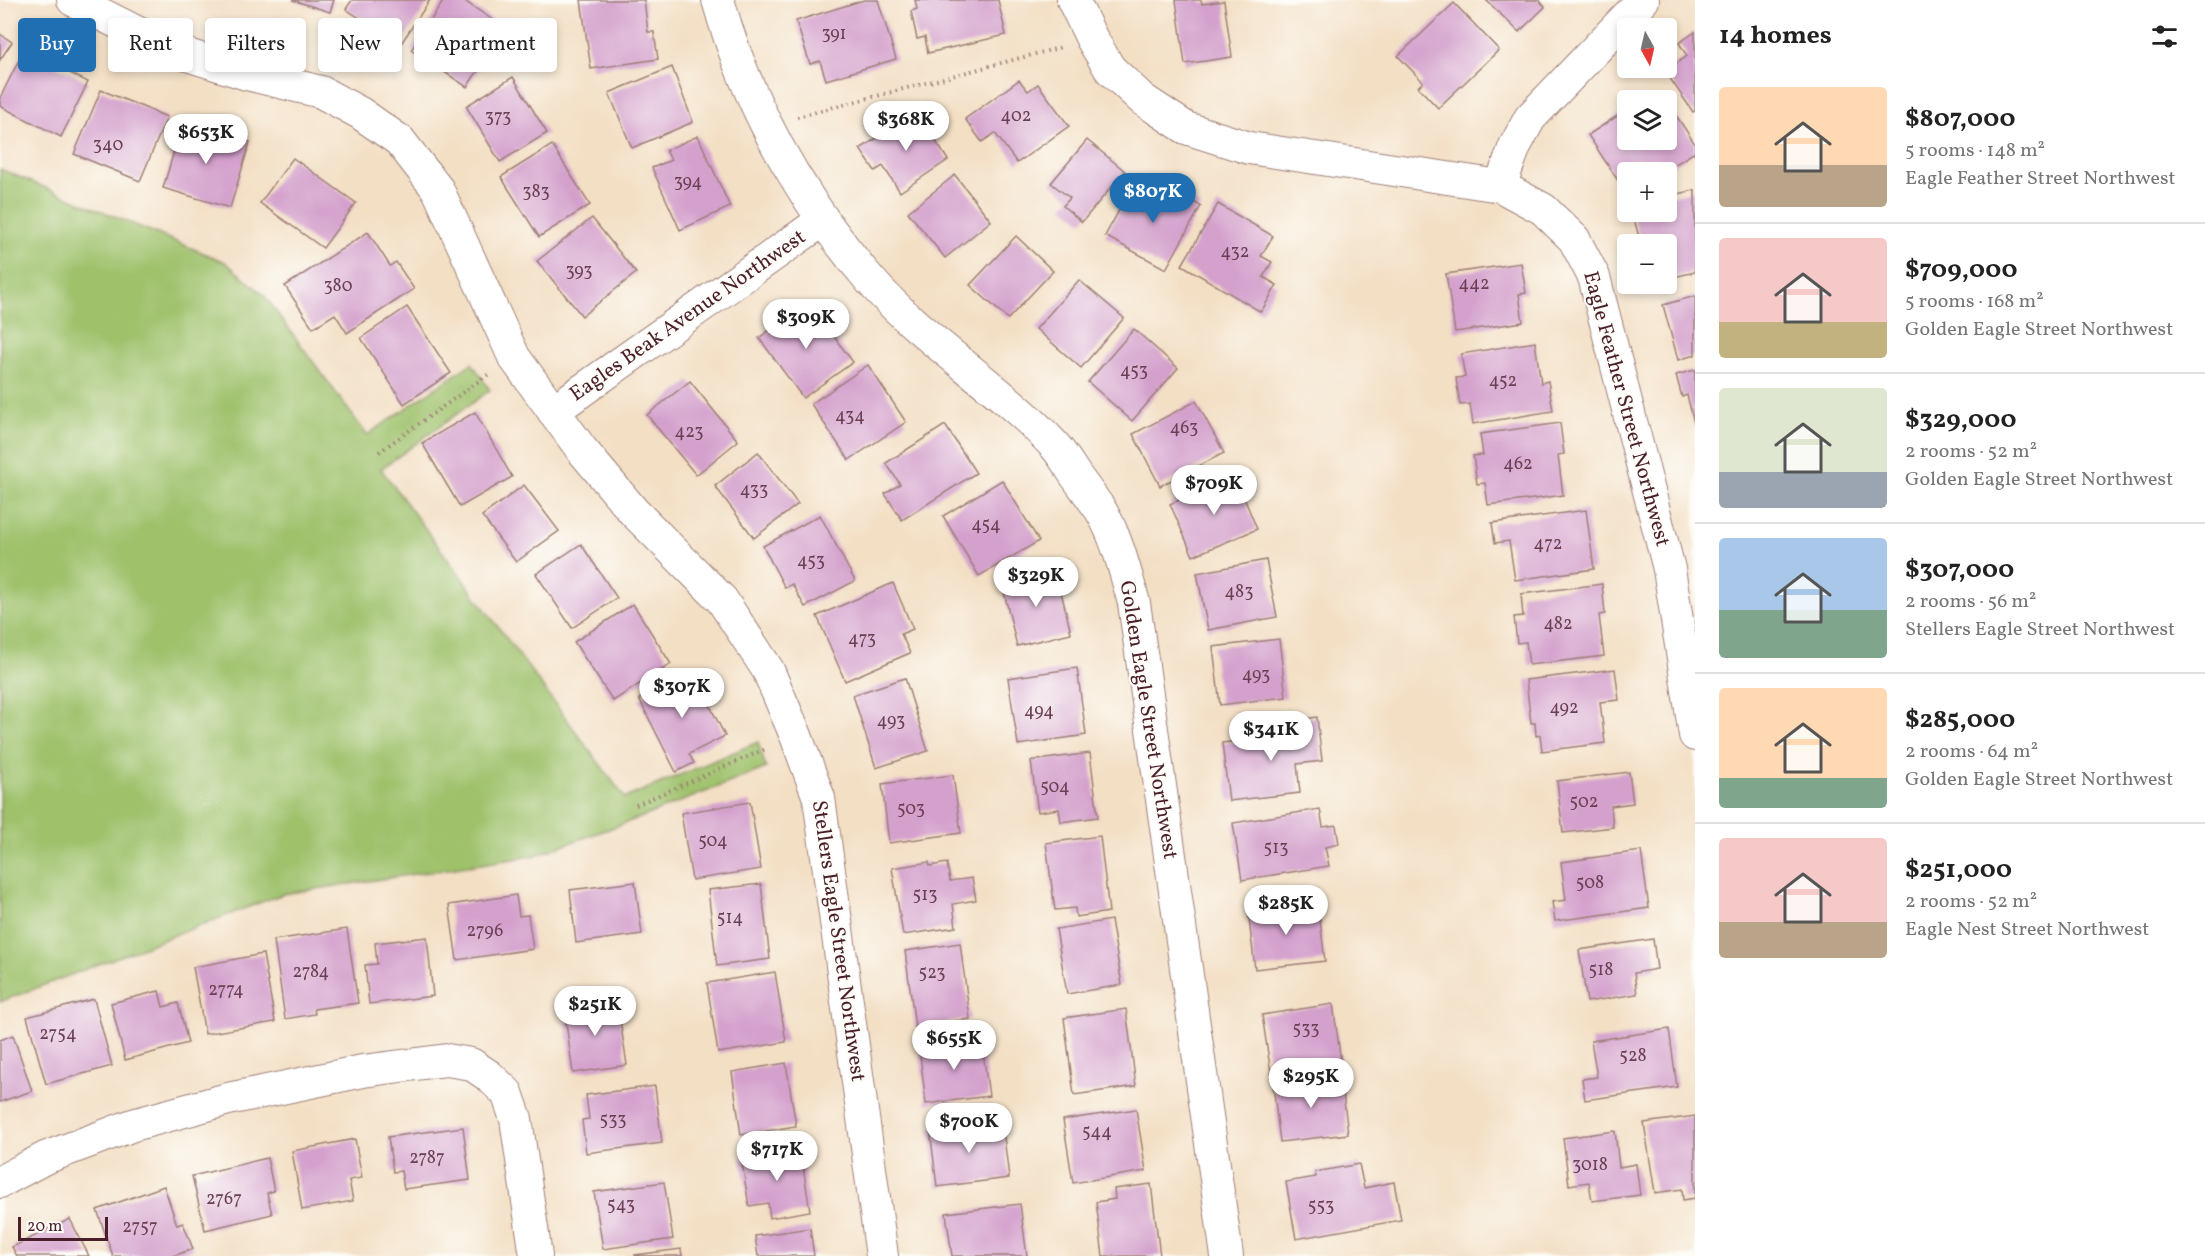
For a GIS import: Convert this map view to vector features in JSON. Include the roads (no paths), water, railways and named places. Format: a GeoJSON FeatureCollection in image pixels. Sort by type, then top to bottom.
{"type":"FeatureCollection","features":[{"type":"Feature","properties":{"kind":"street","name":"Stellers Eagle Street Northwest"},"geometry":{"type":"LineString","coordinates":[[73,0],[172,50],[247,74],[321,92],[360,113],[400,141],[438,190],[514,357],[582,450],[634,512],[722,600],[768,670],[819,798],[882,1256]]}},
{"type":"Feature","properties":{"kind":"street","name":"Golden Eagle Street Northwest"},"geometry":{"type":"LineString","coordinates":[[718,0],[729,41],[765,126],[823,220],[871,281],[928,336],[1006,400],[1056,447],[1101,511],[1122,561],[1134,603],[1227,1256]]}},
{"type":"Feature","properties":{"kind":"street","name":"Eagle Feather Street Northwest"},"geometry":{"type":"LineString","coordinates":[[1073,0],[1110,69],[1142,99],[1186,128],[1250,148],[1500,186],[1543,210],[1574,239],[1594,277],[1669,569],[1695,735]]}},
{"type":"Feature","properties":{"kind":"street"},"geometry":{"type":"LineString","coordinates":[[1500,186],[1515,146],[1530,118],[1643,0]]}},
{"type":"Feature","properties":{"kind":"street","name":"Eagles Beak Avenue Northwest"},"geometry":{"type":"LineString","coordinates":[[554,411],[823,220]]}},
{"type":"Feature","properties":{"kind":"street"},"geometry":{"type":"LineString","coordinates":[[0,1182],[45,1158],[122,1129],[228,1099],[363,1071],[447,1060],[471,1064],[489,1076],[507,1093],[516,1119],[536,1256]]}}]}
